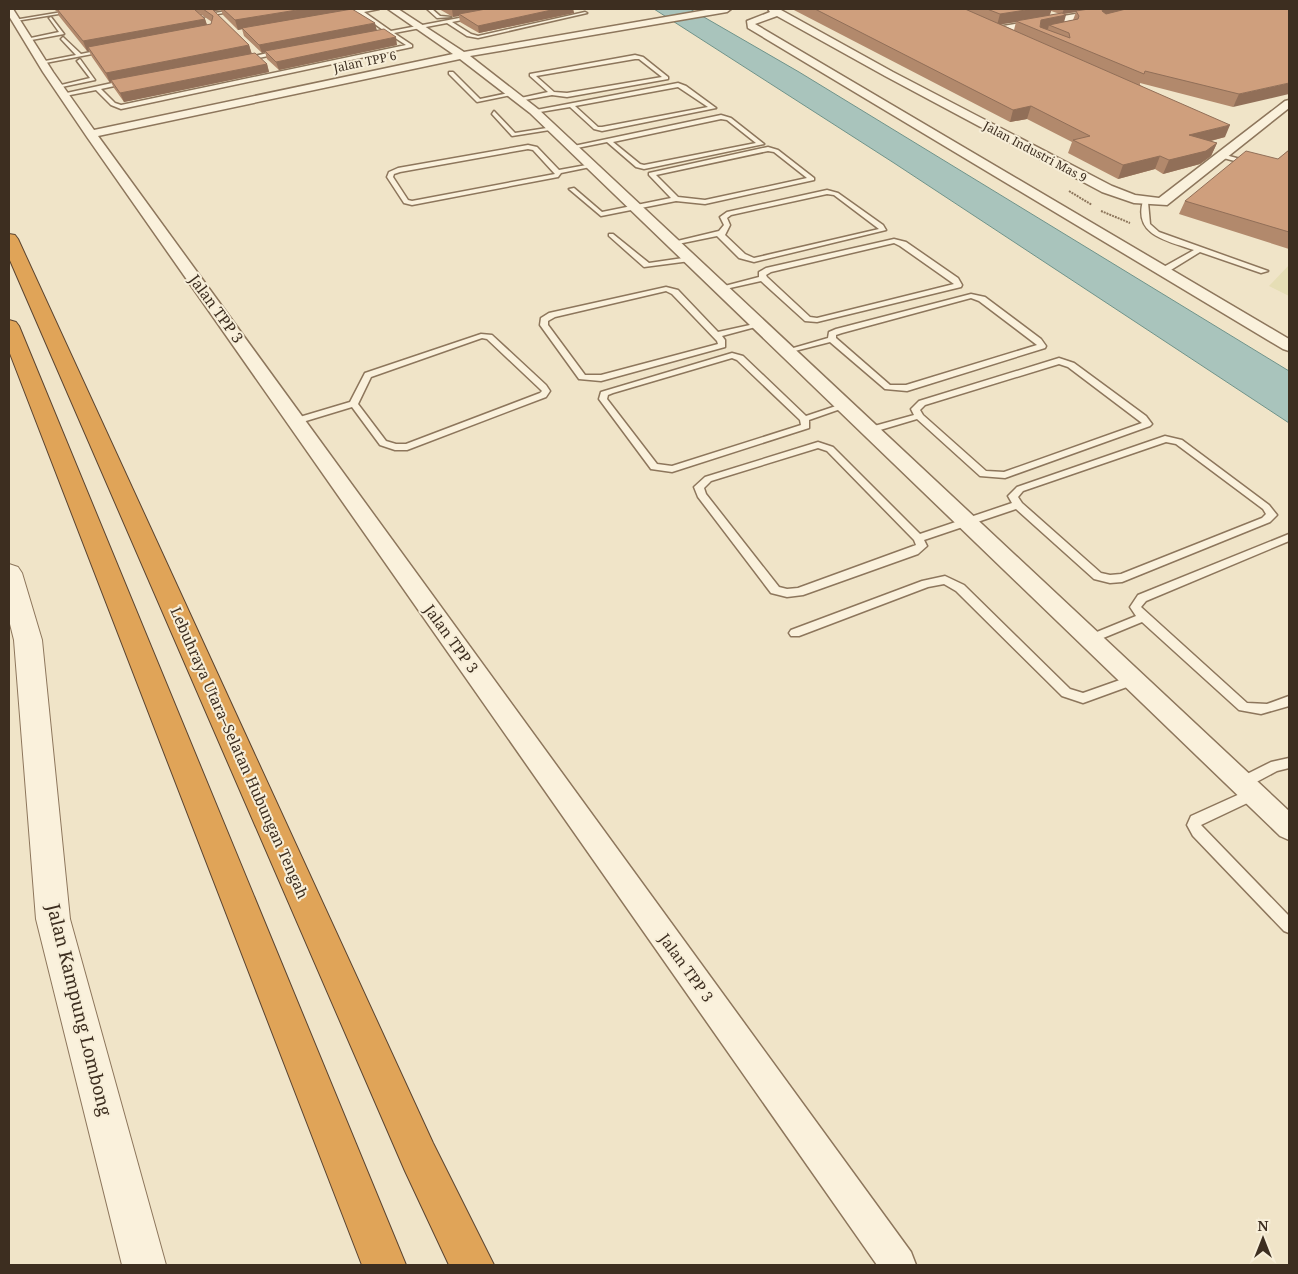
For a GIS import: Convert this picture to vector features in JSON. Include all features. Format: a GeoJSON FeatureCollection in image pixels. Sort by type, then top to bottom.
{"type":"FeatureCollection","features":[{"type":"Feature","properties":{"kind":"highway","name":"Lebuhraya Utara–Selatan Hubungan Tengah"},"geometry":{"type":"LineString","coordinates":[[9,239],[419,1157],[472,1265]]}},
{"type":"Feature","properties":{"kind":"highway"},"geometry":{"type":"LineString","coordinates":[[9,326],[384,1265]]}},
{"type":"Feature","properties":{"kind":"street","name":"Jalan TPP 3"},"geometry":{"type":"LineString","coordinates":[[9,9],[91,134],[898,1265]]}},
{"type":"Feature","properties":{"kind":"street"},"geometry":{"type":"LineString","coordinates":[[392,9],[462,55],[534,111],[1289,828]]}},
{"type":"Feature","properties":{"kind":"street","name":"Jalan TPP 6"},"geometry":{"type":"LineString","coordinates":[[91,134],[462,55],[646,21],[726,9]]}},
{"type":"Feature","properties":{"kind":"street"},"geometry":{"type":"LineString","coordinates":[[1014,38],[992,29],[1117,9]]}},
{"type":"Feature","properties":{"kind":"street"},"geometry":{"type":"LineString","coordinates":[[775,11],[750,23],[751,26],[1289,346]]}},
{"type":"Feature","properties":{"kind":"street","name":"Jalan Industri Mas 9"},"geometry":{"type":"LineString","coordinates":[[775,11],[889,74],[1127,199],[1162,202],[1222,156],[1240,136],[1289,103]]}},
{"type":"Feature","properties":{"kind":"street","name":"Jalan Kampung Lombong"},"geometry":{"type":"LineString","coordinates":[[9,573],[28,640],[53,919],[144,1265]]}},
{"type":"Feature","properties":{"kind":"lane"},"geometry":{"type":"LineString","coordinates":[[28,40],[62,33],[42,9]]}},
{"type":"Feature","properties":{"kind":"lane"},"geometry":{"type":"LineString","coordinates":[[16,20],[87,9]]}},
{"type":"Feature","properties":{"kind":"lane"},"geometry":{"type":"LineString","coordinates":[[206,22],[200,16],[245,9]]}},
{"type":"Feature","properties":{"kind":"lane"},"geometry":{"type":"LineString","coordinates":[[351,13],[359,10],[377,9]]}},
{"type":"Feature","properties":{"kind":"lane"},"geometry":{"type":"LineString","coordinates":[[371,35],[447,21],[483,12],[439,17],[429,9]]}},
{"type":"Feature","properties":{"kind":"lane"},"geometry":{"type":"LineString","coordinates":[[447,21],[469,35],[478,37],[580,16],[585,13],[576,9]]}},
{"type":"Feature","properties":{"kind":"lane"},"geometry":{"type":"LineString","coordinates":[[97,88],[112,104],[121,107],[410,46],[359,10]]}},
{"type":"Feature","properties":{"kind":"lane"},"geometry":{"type":"LineString","coordinates":[[216,14],[223,20]]}},
{"type":"Feature","properties":{"kind":"lane"},"geometry":{"type":"LineString","coordinates":[[62,90],[93,79],[80,58],[63,38]]}},
{"type":"Feature","properties":{"kind":"lane"},"geometry":{"type":"LineString","coordinates":[[42,62],[80,58],[108,50]]}},
{"type":"Feature","properties":{"kind":"lane"},"geometry":{"type":"LineString","coordinates":[[252,51],[264,62]]}},
{"type":"Feature","properties":{"kind":"lane"},"geometry":{"type":"LineString","coordinates":[[238,60],[285,51]]}},
{"type":"Feature","properties":{"kind":"lane"},"geometry":{"type":"LineString","coordinates":[[451,73],[479,101],[552,93],[566,95],[666,78],[641,58],[635,57],[532,75],[552,93]]}},
{"type":"Feature","properties":{"kind":"lane"},"geometry":{"type":"LineString","coordinates":[[270,68],[277,74]]}},
{"type":"Feature","properties":{"kind":"lane"},"geometry":{"type":"LineString","coordinates":[[62,90],[97,88],[134,80]]}},
{"type":"Feature","properties":{"kind":"lane"},"geometry":{"type":"LineString","coordinates":[[534,111],[678,85],[684,87],[713,108],[602,129],[594,126],[572,108],[571,105]]}},
{"type":"Feature","properties":{"kind":"lane"},"geometry":{"type":"LineString","coordinates":[[494,113],[514,135],[553,129]]}},
{"type":"Feature","properties":{"kind":"lane"},"geometry":{"type":"LineString","coordinates":[[572,147],[721,118],[729,119],[761,144],[644,167],[638,166],[610,143],[610,140]]}},
{"type":"Feature","properties":{"kind":"lane"},"geometry":{"type":"LineString","coordinates":[[558,172],[535,148],[528,146],[398,170],[391,174],[390,177],[406,202],[412,203],[552,177],[558,175],[558,172],[592,166]]}},
{"type":"Feature","properties":{"kind":"lane"},"geometry":{"type":"LineString","coordinates":[[572,189],[601,214],[676,199],[712,202],[812,179],[776,151],[768,149],[651,174],[676,199]]}},
{"type":"Feature","properties":{"kind":"lane"},"geometry":{"type":"LineString","coordinates":[[1222,156],[1254,164]]}},
{"type":"Feature","properties":{"kind":"lane"},"geometry":{"type":"LineString","coordinates":[[673,243],[720,233],[727,225],[723,217],[729,213],[828,192],[836,194],[883,230],[754,260],[742,256],[720,233]]}},
{"type":"Feature","properties":{"kind":"lane"},"geometry":{"type":"LineString","coordinates":[[1145,202],[1144,222],[1150,230],[1264,271]]}},
{"type":"Feature","properties":{"kind":"lane"},"geometry":{"type":"LineString","coordinates":[[611,235],[647,265],[690,259]]}},
{"type":"Feature","properties":{"kind":"lane"},"geometry":{"type":"LineString","coordinates":[[894,242],[903,244],[955,280],[958,285],[817,320],[808,319],[763,278],[762,274],[769,270],[894,242]]}},
{"type":"Feature","properties":{"kind":"lane"},"geometry":{"type":"LineString","coordinates":[[1163,271],[1200,249]]}},
{"type":"Feature","properties":{"kind":"lane"},"geometry":{"type":"LineString","coordinates":[[721,288],[763,278]]}},
{"type":"Feature","properties":{"kind":"lane"},"geometry":{"type":"LineString","coordinates":[[666,289],[675,292],[717,335],[722,345],[716,348],[601,378],[590,379],[582,377],[544,326],[544,320],[552,315],[666,289]]}},
{"type":"Feature","properties":{"kind":"lane"},"geometry":{"type":"LineString","coordinates":[[972,296],[982,299],[1042,346],[907,388],[897,389],[888,387],[832,339],[832,334],[839,331],[972,296]]}},
{"type":"Feature","properties":{"kind":"lane"},"geometry":{"type":"LineString","coordinates":[[717,335],[759,325]]}},
{"type":"Feature","properties":{"kind":"lane"},"geometry":{"type":"LineString","coordinates":[[296,421],[354,404],[368,375],[481,336],[489,337],[546,391],[543,395],[407,447],[395,447],[383,443],[354,404]]}},
{"type":"Feature","properties":{"kind":"lane"},"geometry":{"type":"LineString","coordinates":[[787,351],[832,339]]}},
{"type":"Feature","properties":{"kind":"lane"},"geometry":{"type":"LineString","coordinates":[[732,355],[740,358],[804,419],[806,426],[801,429],[664,469],[654,467],[602,399],[604,394],[610,391],[732,355]]}},
{"type":"Feature","properties":{"kind":"lane"},"geometry":{"type":"LineString","coordinates":[[1059,361],[1071,365],[1148,424],[1005,475],[994,476],[983,474],[919,416],[915,409],[922,403],[1059,361]]}},
{"type":"Feature","properties":{"kind":"lane"},"geometry":{"type":"LineString","coordinates":[[804,419],[845,406]]}},
{"type":"Feature","properties":{"kind":"lane"},"geometry":{"type":"LineString","coordinates":[[870,430],[919,416]]}},
{"type":"Feature","properties":{"kind":"lane"},"geometry":{"type":"LineString","coordinates":[[1166,438],[1179,442],[1266,507],[1272,515],[1122,578],[1110,579],[1098,576],[1018,505],[1013,496],[1020,489],[1166,438]]}},
{"type":"Feature","properties":{"kind":"lane"},"geometry":{"type":"LineString","coordinates":[[818,445],[830,448],[918,538],[922,546],[914,551],[799,592],[787,593],[775,590],[701,495],[699,486],[708,480],[818,445]]}},
{"type":"Feature","properties":{"kind":"lane"},"geometry":{"type":"LineString","coordinates":[[918,538],[1018,505]]}},
{"type":"Feature","properties":{"kind":"lane"},"geometry":{"type":"LineString","coordinates":[[1289,537],[1142,598],[1135,606],[1142,618],[1243,707],[1257,711],[1271,710],[1289,701]]}},
{"type":"Feature","properties":{"kind":"lane"},"geometry":{"type":"LineString","coordinates":[[795,633],[926,584],[945,580],[960,588],[1066,693],[1083,698],[1134,680]]}},
{"type":"Feature","properties":{"kind":"lane"},"geometry":{"type":"LineString","coordinates":[[1090,639],[1142,618]]}},
{"type":"Feature","properties":{"kind":"lane"},"geometry":{"type":"LineString","coordinates":[[1289,763],[1275,766],[1248,788],[1196,820],[1194,825],[1198,832],[1289,926]]}},
{"type":"Feature","properties":{"kind":"shaded area"},"geometry":{"type":"Polygon","coordinates":[[[1289,265],[1289,296],[1269,286],[1289,265]]]}},
{"type":"Feature","properties":{"kind":"water"},"geometry":{"type":"Polygon","coordinates":[[[654,9],[690,9],[799,72],[1289,371],[1289,423],[894,163],[654,9]]]}},
{"type":"Feature","properties":{"kind":"building"},"geometry":{"type":"Polygon","coordinates":[[[57,9],[194,9],[205,19],[83,41],[57,9]]]}},
{"type":"Feature","properties":{"kind":"building"},"geometry":{"type":"Polygon","coordinates":[[[203,9],[212,9],[249,45],[106,73],[88,47],[211,24],[213,16],[203,9]]]}},
{"type":"Feature","properties":{"kind":"building"},"geometry":{"type":"Polygon","coordinates":[[[223,9],[303,9],[235,20],[223,9]]]}},
{"type":"Feature","properties":{"kind":"building"},"geometry":{"type":"Polygon","coordinates":[[[352,9],[375,23],[259,45],[242,28],[352,9]]]}},
{"type":"Feature","properties":{"kind":"building"},"geometry":{"type":"Polygon","coordinates":[[[486,9],[556,9],[478,26],[459,14],[486,9]]]}},
{"type":"Feature","properties":{"kind":"building"},"geometry":{"type":"Polygon","coordinates":[[[815,9],[965,9],[1230,125],[1189,135],[1217,143],[1206,151],[1169,160],[1160,156],[1123,165],[1073,140],[1090,136],[1031,106],[1013,110],[815,9]]]}},
{"type":"Feature","properties":{"kind":"building"},"geometry":{"type":"Polygon","coordinates":[[[987,9],[1032,9],[1000,14],[987,9]]]}},
{"type":"Feature","properties":{"kind":"building"},"geometry":{"type":"Polygon","coordinates":[[[1103,9],[1102,11],[1106,14],[1126,9],[1289,9],[1289,83],[1239,94],[1145,71],[1144,74],[1016,21],[1062,13],[1066,15],[1041,20],[1040,27],[1070,38],[1069,33],[1049,25],[1078,19],[1079,16],[1076,11],[1103,9]]]}},
{"type":"Feature","properties":{"kind":"building"},"geometry":{"type":"Polygon","coordinates":[[[384,29],[396,37],[276,62],[265,51],[384,29]]]}},
{"type":"Feature","properties":{"kind":"building"},"geometry":{"type":"Polygon","coordinates":[[[255,53],[267,64],[120,93],[111,80],[255,53]]]}},
{"type":"Feature","properties":{"kind":"building"},"geometry":{"type":"Polygon","coordinates":[[[1289,150],[1289,232],[1185,201],[1246,151],[1278,159],[1289,150]]]}}]}
